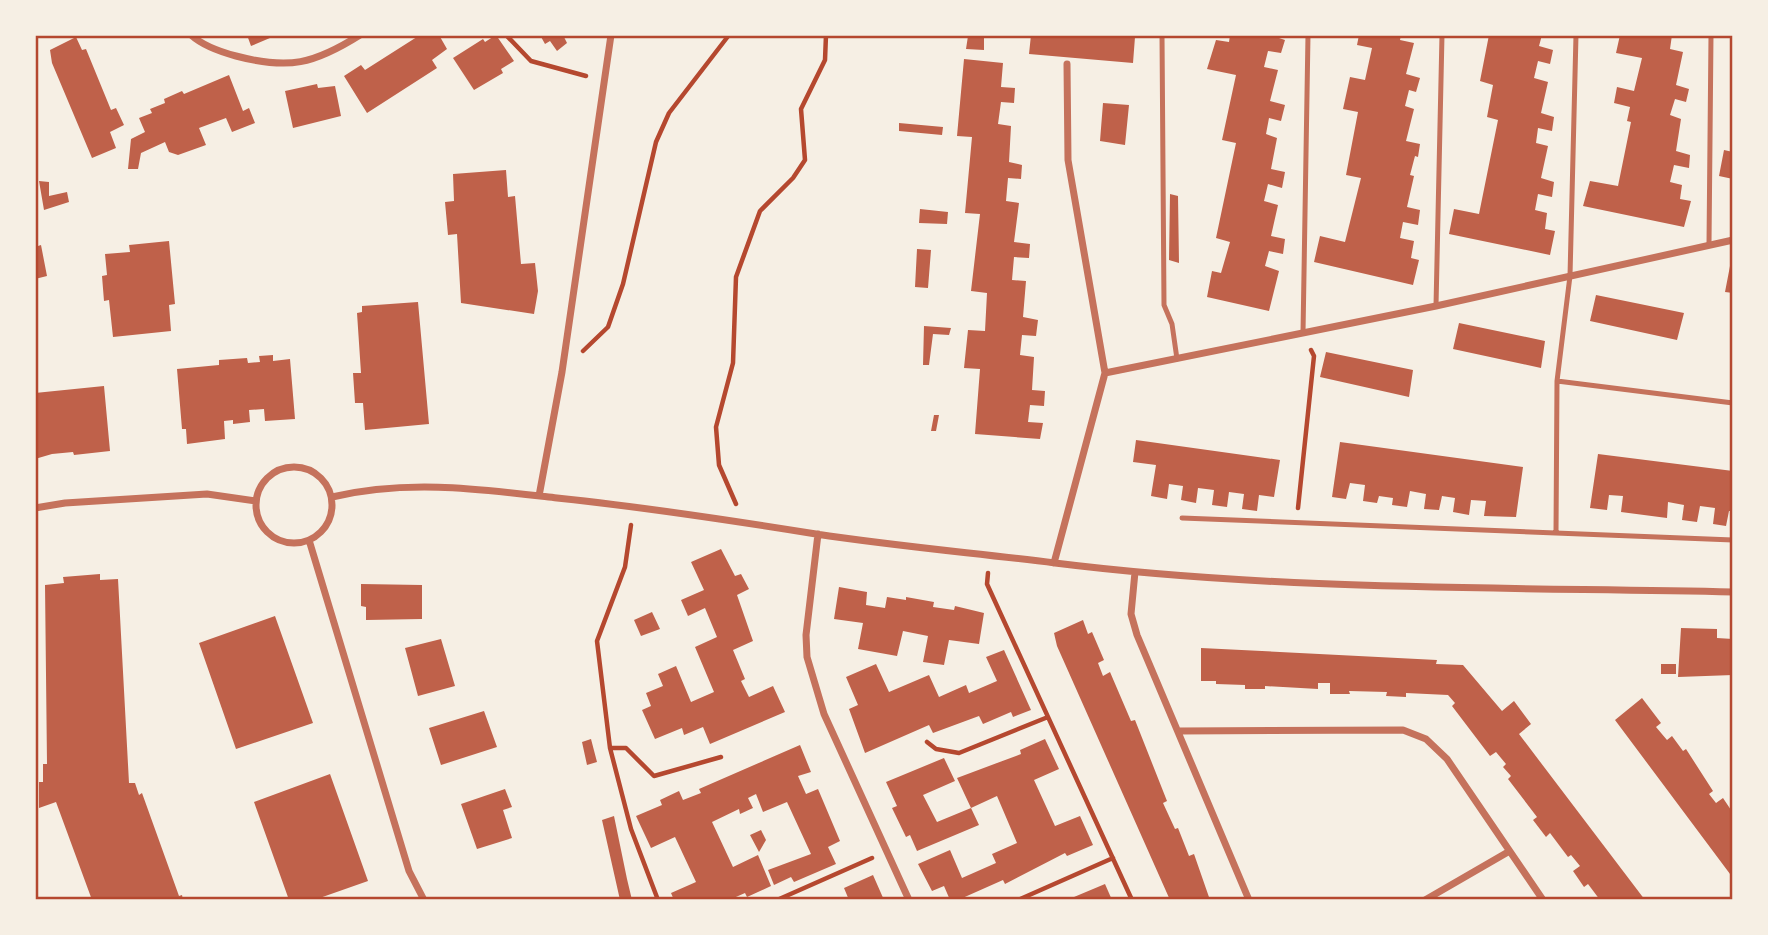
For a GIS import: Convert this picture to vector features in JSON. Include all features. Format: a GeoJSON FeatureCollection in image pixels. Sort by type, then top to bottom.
{"type":"FeatureCollection","features":[{"type":"Feature","properties":{"kind":"street"},"geometry":{"type":"LineString","coordinates":[[191,35],[227,53],[271,65],[315,60],[360,35]]}},
{"type":"Feature","properties":{"kind":"street"},"geometry":{"type":"LineString","coordinates":[[539,496],[562,372],[611,35]]}},
{"type":"Feature","properties":{"kind":"street"},"geometry":{"type":"LineString","coordinates":[[1054,563],[1105,373],[1068,160],[1067,64]]}},
{"type":"Feature","properties":{"kind":"street"},"geometry":{"type":"LineString","coordinates":[[1105,373],[1436,306],[1733,240]]}},
{"type":"Feature","properties":{"kind":"street"},"geometry":{"type":"LineString","coordinates":[[298,466],[320,476],[332,496],[330,519],[318,535],[309,540],[283,542],[271,536],[262,526],[256,500],[265,478],[275,471],[298,466]]}},
{"type":"Feature","properties":{"kind":"street"},"geometry":{"type":"LineString","coordinates":[[332,496],[367,488],[404,485],[499,489],[743,521],[818,534],[1135,572],[1321,583],[1733,592]]}},
{"type":"Feature","properties":{"kind":"street"},"geometry":{"type":"LineString","coordinates":[[36,508],[65,503],[207,494],[256,500]]}},
{"type":"Feature","properties":{"kind":"street"},"geometry":{"type":"LineString","coordinates":[[818,534],[806,635],[807,657],[824,713],[909,900]]}},
{"type":"Feature","properties":{"kind":"street"},"geometry":{"type":"LineString","coordinates":[[309,540],[410,872],[424,900]]}},
{"type":"Feature","properties":{"kind":"street"},"geometry":{"type":"LineString","coordinates":[[1135,572],[1131,589],[1131,614],[1137,635],[1249,900]]}},
{"type":"Feature","properties":{"kind":"street"},"geometry":{"type":"LineString","coordinates":[[1178,731],[1403,730],[1426,739],[1447,759],[1508,852],[1544,900]]}},
{"type":"Feature","properties":{"kind":"street"},"geometry":{"type":"LineString","coordinates":[[1425,900],[1508,852]]}},
{"type":"Feature","properties":{"kind":"lane"},"geometry":{"type":"LineString","coordinates":[[1162,35],[1164,305],[1172,324],[1177,359]]}},
{"type":"Feature","properties":{"kind":"lane"},"geometry":{"type":"LineString","coordinates":[[1303,333],[1308,35]]}},
{"type":"Feature","properties":{"kind":"lane"},"geometry":{"type":"LineString","coordinates":[[1436,306],[1442,35]]}},
{"type":"Feature","properties":{"kind":"lane"},"geometry":{"type":"LineString","coordinates":[[1556,533],[1557,381],[1570,276],[1576,35]]}},
{"type":"Feature","properties":{"kind":"lane"},"geometry":{"type":"LineString","coordinates":[[1709,244],[1711,35]]}},
{"type":"Feature","properties":{"kind":"lane"},"geometry":{"type":"LineString","coordinates":[[1557,381],[1733,403]]}},
{"type":"Feature","properties":{"kind":"lane"},"geometry":{"type":"LineString","coordinates":[[1182,518],[1733,540]]}},
{"type":"Feature","properties":{"kind":"path"},"geometry":{"type":"LineString","coordinates":[[506,35],[531,61],[606,82]]}},
{"type":"Feature","properties":{"kind":"path"},"geometry":{"type":"LineString","coordinates":[[562,372],[608,327],[623,285],[656,142],[669,113],[729,35]]}},
{"type":"Feature","properties":{"kind":"path"},"geometry":{"type":"LineString","coordinates":[[743,521],[719,465],[716,427],[733,363],[736,277],[760,211],[793,178],[805,160],[801,109],[825,60],[826,35]]}},
{"type":"Feature","properties":{"kind":"path"},"geometry":{"type":"LineString","coordinates":[[1297,523],[1314,356],[1303,333]]}},
{"type":"Feature","properties":{"kind":"path"},"geometry":{"type":"LineString","coordinates":[[634,507],[625,567],[597,641],[610,748],[631,829],[658,900]]}},
{"type":"Feature","properties":{"kind":"path"},"geometry":{"type":"LineString","coordinates":[[991,555],[987,584],[1132,900]]}},
{"type":"Feature","properties":{"kind":"path"},"geometry":{"type":"LineString","coordinates":[[928,742],[936,749],[959,753],[1048,717]]}},
{"type":"Feature","properties":{"kind":"path"},"geometry":{"type":"LineString","coordinates":[[610,748],[626,748],[654,776],[721,757]]}},
{"type":"Feature","properties":{"kind":"path"},"geometry":{"type":"LineString","coordinates":[[777,900],[887,851]]}},
{"type":"Feature","properties":{"kind":"path"},"geometry":{"type":"LineString","coordinates":[[1018,900],[1113,858]]}},
{"type":"Feature","properties":{"kind":"building"},"geometry":{"type":"Polygon","coordinates":[[[247,35],[277,35],[251,46],[247,35]]]}},
{"type":"Feature","properties":{"kind":"building"},"geometry":{"type":"Polygon","coordinates":[[[420,35],[439,35],[447,49],[432,60],[437,68],[367,113],[344,76],[361,65],[365,70],[420,35]]]}},
{"type":"Feature","properties":{"kind":"building"},"geometry":{"type":"Polygon","coordinates":[[[496,35],[514,61],[501,69],[503,73],[474,90],[453,58],[483,39],[485,42],[496,35]]]}},
{"type":"Feature","properties":{"kind":"building"},"geometry":{"type":"Polygon","coordinates":[[[540,35],[563,35],[567,43],[557,51],[550,41],[545,44],[540,35]]]}},
{"type":"Feature","properties":{"kind":"building"},"geometry":{"type":"Polygon","coordinates":[[[1031,35],[1135,37],[1133,63],[1029,54],[1031,35]]]}},
{"type":"Feature","properties":{"kind":"building"},"geometry":{"type":"Polygon","coordinates":[[[1230,35],[1270,35],[1285,40],[1281,53],[1268,51],[1264,67],[1278,70],[1270,101],[1285,105],[1281,121],[1269,118],[1266,134],[1277,138],[1271,169],[1285,172],[1282,188],[1268,184],[1264,201],[1278,205],[1271,236],[1285,239],[1283,254],[1269,251],[1265,266],[1279,271],[1269,311],[1207,297],[1212,271],[1221,273],[1230,242],[1216,238],[1236,143],[1222,140],[1236,75],[1207,69],[1216,40],[1229,42],[1230,35]]]}},
{"type":"Feature","properties":{"kind":"building"},"geometry":{"type":"Polygon","coordinates":[[[1359,35],[1401,35],[1400,40],[1414,43],[1406,74],[1420,78],[1416,92],[1409,90],[1405,106],[1414,109],[1406,141],[1420,144],[1410,175],[1414,176],[1407,207],[1420,210],[1418,225],[1403,222],[1400,238],[1414,241],[1411,258],[1419,260],[1413,285],[1314,262],[1320,236],[1345,242],[1361,178],[1346,175],[1358,112],[1343,109],[1350,77],[1365,80],[1372,48],[1357,45],[1359,35]]]}},
{"type":"Feature","properties":{"kind":"building"},"geometry":{"type":"Polygon","coordinates":[[[1489,35],[1542,35],[1539,46],[1553,50],[1550,64],[1538,61],[1534,78],[1548,82],[1541,113],[1554,117],[1552,131],[1538,128],[1536,143],[1548,146],[1541,178],[1554,182],[1552,197],[1538,194],[1535,210],[1547,213],[1545,229],[1555,231],[1550,255],[1449,234],[1454,209],[1479,214],[1498,120],[1487,117],[1493,85],[1480,81],[1489,35]]]}},
{"type":"Feature","properties":{"kind":"building"},"geometry":{"type":"Polygon","coordinates":[[[1620,35],[1672,35],[1670,49],[1683,52],[1676,85],[1689,89],[1686,102],[1675,99],[1670,115],[1681,119],[1676,151],[1690,155],[1689,168],[1674,165],[1670,182],[1682,185],[1680,199],[1691,201],[1684,227],[1583,206],[1590,181],[1618,186],[1631,122],[1627,121],[1630,107],[1614,103],[1617,87],[1634,91],[1642,58],[1616,53],[1620,35]]]}},
{"type":"Feature","properties":{"kind":"building"},"geometry":{"type":"Polygon","coordinates":[[[968,36],[984,37],[984,50],[966,49],[968,36]]]}},
{"type":"Feature","properties":{"kind":"building"},"geometry":{"type":"Polygon","coordinates":[[[76,37],[82,50],[86,49],[111,110],[116,108],[124,125],[110,132],[116,148],[92,158],[52,63],[50,50],[76,37]]]}},
{"type":"Feature","properties":{"kind":"building"},"geometry":{"type":"Polygon","coordinates":[[[964,59],[1003,63],[1001,87],[1015,88],[1014,103],[1001,102],[998,124],[1011,126],[1009,162],[1022,165],[1021,179],[1008,178],[1006,201],[1019,203],[1014,242],[1030,244],[1029,258],[1014,257],[1012,280],[1026,281],[1023,317],[1038,320],[1036,336],[1022,335],[1020,355],[1034,357],[1032,390],[1045,391],[1044,406],[1030,405],[1028,422],[1043,423],[1040,439],[975,434],[980,369],[964,368],[968,330],[985,331],[987,293],[971,291],[980,214],[965,213],[972,137],[957,136],[964,59]]]}},
{"type":"Feature","properties":{"kind":"building"},"geometry":{"type":"Polygon","coordinates":[[[229,75],[243,111],[249,108],[255,123],[232,132],[226,118],[199,128],[206,145],[178,155],[169,152],[165,142],[141,153],[138,169],[128,169],[131,139],[145,132],[139,118],[152,113],[150,109],[165,103],[164,99],[182,91],[184,94],[229,75]]]}},
{"type":"Feature","properties":{"kind":"building"},"geometry":{"type":"Polygon","coordinates":[[[317,84],[318,88],[335,86],[341,116],[293,128],[285,91],[317,84]]]}},
{"type":"Feature","properties":{"kind":"building"},"geometry":{"type":"Polygon","coordinates":[[[1103,103],[1129,105],[1125,145],[1100,141],[1103,103]]]}},
{"type":"Feature","properties":{"kind":"building"},"geometry":{"type":"Polygon","coordinates":[[[899,123],[943,127],[942,135],[899,131],[899,123]]]}},
{"type":"Feature","properties":{"kind":"building"},"geometry":{"type":"Polygon","coordinates":[[[1724,150],[1733,152],[1733,179],[1719,176],[1724,150]]]}},
{"type":"Feature","properties":{"kind":"building"},"geometry":{"type":"Polygon","coordinates":[[[506,170],[508,197],[515,196],[521,264],[535,263],[538,291],[534,314],[461,303],[457,234],[448,235],[445,202],[454,201],[453,174],[506,170]]]}},
{"type":"Feature","properties":{"kind":"building"},"geometry":{"type":"Polygon","coordinates":[[[39,181],[49,182],[49,196],[67,192],[69,202],[44,210],[39,181]]]}},
{"type":"Feature","properties":{"kind":"building"},"geometry":{"type":"Polygon","coordinates":[[[1170,194],[1178,196],[1179,263],[1169,260],[1170,194]]]}},
{"type":"Feature","properties":{"kind":"building"},"geometry":{"type":"Polygon","coordinates":[[[920,209],[948,212],[947,224],[919,223],[920,209]]]}},
{"type":"Feature","properties":{"kind":"building"},"geometry":{"type":"Polygon","coordinates":[[[169,241],[175,304],[169,305],[171,331],[113,337],[109,300],[104,301],[102,276],[107,275],[105,254],[130,252],[129,245],[169,241]]]}},
{"type":"Feature","properties":{"kind":"building"},"geometry":{"type":"Polygon","coordinates":[[[41,245],[47,276],[35,279],[35,247],[41,245]]]}},
{"type":"Feature","properties":{"kind":"building"},"geometry":{"type":"Polygon","coordinates":[[[917,249],[931,250],[928,288],[915,287],[917,249]]]}},
{"type":"Feature","properties":{"kind":"building"},"geometry":{"type":"Polygon","coordinates":[[[1730,266],[1733,266],[1733,293],[1725,292],[1730,266]]]}},
{"type":"Feature","properties":{"kind":"building"},"geometry":{"type":"Polygon","coordinates":[[[1596,295],[1684,313],[1677,340],[1590,321],[1596,295]]]}},
{"type":"Feature","properties":{"kind":"building"},"geometry":{"type":"Polygon","coordinates":[[[418,302],[429,424],[365,430],[363,403],[355,403],[353,373],[361,373],[357,313],[362,312],[362,306],[418,302]]]}},
{"type":"Feature","properties":{"kind":"building"},"geometry":{"type":"Polygon","coordinates":[[[1459,323],[1545,341],[1541,368],[1453,349],[1459,323]]]}},
{"type":"Feature","properties":{"kind":"building"},"geometry":{"type":"Polygon","coordinates":[[[924,326],[951,328],[949,335],[933,334],[929,365],[923,365],[924,326]]]}},
{"type":"Feature","properties":{"kind":"building"},"geometry":{"type":"Polygon","coordinates":[[[1326,352],[1413,370],[1409,397],[1320,377],[1326,352]]]}},
{"type":"Feature","properties":{"kind":"building"},"geometry":{"type":"Polygon","coordinates":[[[273,355],[273,361],[290,359],[295,419],[265,421],[264,409],[249,410],[250,422],[233,424],[233,420],[224,421],[225,439],[187,444],[186,429],[182,429],[177,369],[219,365],[219,360],[247,358],[248,363],[260,362],[259,356],[273,355]]]}},
{"type":"Feature","properties":{"kind":"building"},"geometry":{"type":"Polygon","coordinates":[[[104,386],[110,451],[74,455],[73,452],[52,454],[35,459],[35,393],[104,386]]]}},
{"type":"Feature","properties":{"kind":"building"},"geometry":{"type":"Polygon","coordinates":[[[934,415],[939,415],[936,431],[931,431],[934,415]]]}},
{"type":"Feature","properties":{"kind":"building"},"geometry":{"type":"Polygon","coordinates":[[[1136,440],[1280,460],[1274,497],[1259,495],[1257,511],[1242,509],[1244,494],[1229,492],[1227,507],[1212,505],[1214,490],[1198,488],[1196,503],[1181,500],[1183,486],[1169,484],[1167,499],[1151,496],[1156,465],[1133,462],[1136,440]]]}},
{"type":"Feature","properties":{"kind":"building"},"geometry":{"type":"Polygon","coordinates":[[[1340,442],[1523,467],[1516,517],[1484,516],[1486,501],[1471,500],[1469,515],[1453,512],[1455,498],[1442,496],[1439,510],[1424,509],[1426,494],[1410,491],[1407,507],[1392,505],[1393,498],[1379,496],[1377,503],[1363,501],[1365,485],[1350,483],[1346,499],[1332,497],[1340,442]]]}},
{"type":"Feature","properties":{"kind":"building"},"geometry":{"type":"Polygon","coordinates":[[[1598,454],[1733,471],[1733,511],[1729,511],[1726,526],[1713,524],[1715,508],[1700,506],[1697,522],[1682,520],[1684,505],[1668,502],[1667,518],[1621,512],[1623,496],[1609,495],[1607,510],[1590,508],[1598,454]]]}},
{"type":"Feature","properties":{"kind":"building"},"geometry":{"type":"Polygon","coordinates":[[[721,549],[735,576],[741,574],[749,589],[737,595],[753,641],[733,650],[745,679],[741,681],[749,697],[773,686],[785,712],[710,744],[703,727],[684,735],[682,728],[655,739],[642,710],[651,706],[646,693],[663,686],[658,674],[676,666],[691,702],[714,692],[695,647],[717,637],[705,608],[688,616],[681,600],[704,590],[691,562],[721,549]]]}},
{"type":"Feature","properties":{"kind":"building"},"geometry":{"type":"Polygon","coordinates":[[[100,574],[100,580],[118,579],[129,783],[135,783],[139,795],[142,793],[179,896],[182,895],[183,900],[92,900],[56,802],[39,808],[39,782],[43,782],[43,764],[47,764],[45,585],[64,583],[63,577],[100,574]]]}},
{"type":"Feature","properties":{"kind":"building"},"geometry":{"type":"Polygon","coordinates":[[[361,584],[422,585],[422,619],[366,620],[366,607],[361,606],[361,584]]]}},
{"type":"Feature","properties":{"kind":"building"},"geometry":{"type":"Polygon","coordinates":[[[839,587],[867,592],[866,605],[885,608],[887,597],[906,600],[906,597],[934,602],[933,607],[954,610],[955,606],[984,613],[979,644],[949,640],[944,665],[923,662],[928,636],[903,631],[897,656],[858,649],[863,623],[834,619],[839,587]]]}},
{"type":"Feature","properties":{"kind":"building"},"geometry":{"type":"Polygon","coordinates":[[[652,612],[660,629],[641,636],[634,620],[652,612]]]}},
{"type":"Feature","properties":{"kind":"building"},"geometry":{"type":"Polygon","coordinates":[[[275,616],[313,723],[236,749],[199,643],[275,616]]]}},
{"type":"Feature","properties":{"kind":"building"},"geometry":{"type":"Polygon","coordinates":[[[1083,620],[1088,634],[1092,632],[1104,660],[1098,663],[1103,676],[1110,672],[1131,721],[1135,720],[1167,801],[1163,803],[1175,829],[1178,828],[1189,856],[1194,854],[1210,900],[1170,900],[1057,646],[1054,633],[1083,620]]]}},
{"type":"Feature","properties":{"kind":"building"},"geometry":{"type":"Polygon","coordinates":[[[1681,628],[1717,629],[1717,638],[1733,639],[1733,675],[1678,677],[1681,628]]]}},
{"type":"Feature","properties":{"kind":"building"},"geometry":{"type":"Polygon","coordinates":[[[441,639],[455,686],[418,696],[405,648],[441,639]]]}},
{"type":"Feature","properties":{"kind":"building"},"geometry":{"type":"Polygon","coordinates":[[[1201,648],[1437,660],[1436,664],[1463,665],[1502,711],[1514,701],[1531,724],[1519,734],[1645,900],[1600,900],[1588,884],[1584,887],[1573,871],[1580,866],[1571,855],[1568,857],[1550,833],[1546,837],[1533,820],[1537,817],[1508,779],[1511,776],[1503,767],[1506,764],[1496,752],[1490,756],[1452,706],[1455,703],[1448,695],[1406,693],[1406,697],[1386,696],[1387,692],[1349,691],[1350,694],[1330,694],[1330,683],[1318,683],[1318,689],[1265,686],[1265,689],[1245,689],[1245,685],[1216,684],[1216,681],[1201,681],[1201,648]]]}},
{"type":"Feature","properties":{"kind":"building"},"geometry":{"type":"Polygon","coordinates":[[[1004,650],[1031,710],[1013,717],[1011,712],[983,724],[979,716],[933,733],[929,725],[865,753],[849,709],[858,705],[846,677],[876,664],[889,692],[929,675],[939,697],[966,685],[969,693],[997,681],[986,657],[1004,650]]]}},
{"type":"Feature","properties":{"kind":"building"},"geometry":{"type":"Polygon","coordinates":[[[1661,664],[1676,664],[1676,674],[1661,674],[1661,664]]]}},
{"type":"Feature","properties":{"kind":"building"},"geometry":{"type":"Polygon","coordinates":[[[1642,698],[1661,723],[1656,727],[1667,740],[1672,736],[1683,751],[1686,749],[1713,791],[1709,794],[1716,803],[1723,798],[1733,813],[1733,878],[1615,720],[1642,698]]]}},
{"type":"Feature","properties":{"kind":"building"},"geometry":{"type":"Polygon","coordinates":[[[484,711],[497,747],[441,765],[429,728],[484,711]]]}},
{"type":"Feature","properties":{"kind":"building"},"geometry":{"type":"Polygon","coordinates":[[[591,739],[597,762],[587,765],[582,742],[591,739]]]}},
{"type":"Feature","properties":{"kind":"building"},"geometry":{"type":"Polygon","coordinates":[[[1045,739],[1059,769],[1034,780],[1055,826],[1080,816],[1093,845],[1067,856],[1065,853],[1005,884],[1003,880],[958,900],[950,900],[944,886],[932,891],[918,864],[950,850],[962,878],[996,863],[992,854],[1017,843],[997,796],[971,808],[957,778],[1021,754],[1020,750],[1045,739]]]}},
{"type":"Feature","properties":{"kind":"building"},"geometry":{"type":"Polygon","coordinates":[[[800,745],[811,772],[798,776],[806,794],[818,789],[840,841],[828,847],[836,864],[794,882],[791,877],[774,885],[768,870],[811,854],[787,802],[763,812],[756,794],[748,798],[753,808],[740,814],[739,809],[712,822],[733,867],[758,855],[771,886],[747,897],[745,893],[729,900],[674,900],[671,893],[696,882],[675,837],[651,848],[636,816],[662,805],[660,800],[679,791],[683,800],[701,793],[699,789],[800,745]]]}},
{"type":"Feature","properties":{"kind":"building"},"geometry":{"type":"Polygon","coordinates":[[[944,758],[955,781],[923,795],[937,822],[971,808],[979,825],[917,851],[910,835],[906,837],[892,808],[897,806],[886,782],[944,758]]]}},
{"type":"Feature","properties":{"kind":"building"},"geometry":{"type":"Polygon","coordinates":[[[330,774],[368,881],[314,900],[289,900],[254,802],[330,774]]]}},
{"type":"Feature","properties":{"kind":"building"},"geometry":{"type":"Polygon","coordinates":[[[505,789],[512,807],[503,810],[512,838],[477,849],[461,804],[505,789]]]}},
{"type":"Feature","properties":{"kind":"building"},"geometry":{"type":"Polygon","coordinates":[[[614,816],[632,900],[620,900],[602,820],[614,816]]]}},
{"type":"Feature","properties":{"kind":"building"},"geometry":{"type":"Polygon","coordinates":[[[761,830],[766,840],[759,852],[750,835],[761,830]]]}},
{"type":"Feature","properties":{"kind":"building"},"geometry":{"type":"Polygon","coordinates":[[[873,875],[884,900],[849,900],[844,888],[873,875]]]}},
{"type":"Feature","properties":{"kind":"building"},"geometry":{"type":"Polygon","coordinates":[[[1105,884],[1112,900],[1076,900],[1074,897],[1105,884]]]}}]}
